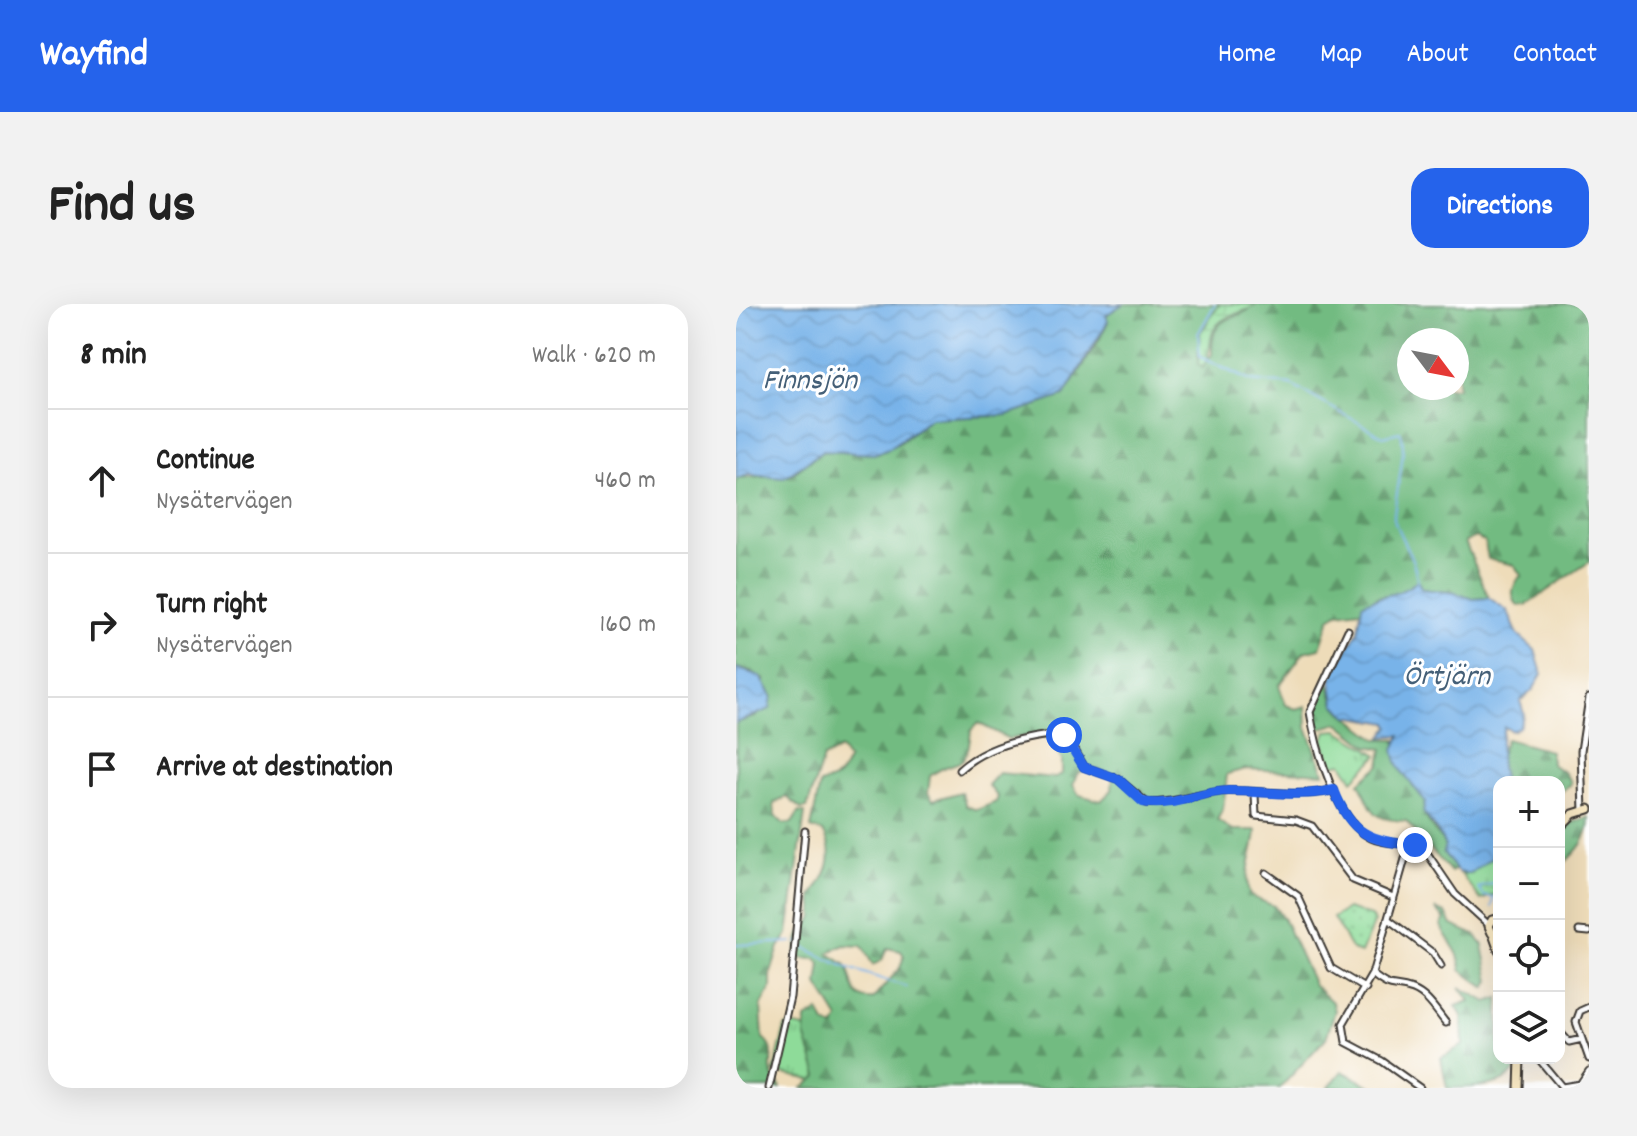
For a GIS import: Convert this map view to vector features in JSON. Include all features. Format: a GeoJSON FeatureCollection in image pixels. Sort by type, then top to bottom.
{"type":"FeatureCollection","features":[{"type":"Feature","properties":{"kind":"street"},"geometry":{"type":"LineString","coordinates":[[1348,630],[1310,712],[1334,790],[1346,817],[1358,830],[1379,841],[1425,850],[1455,894],[1482,917],[1493,920]]}},
{"type":"Feature","properties":{"kind":"street"},"geometry":{"type":"LineString","coordinates":[[1565,826],[1586,812],[1581,751],[1589,698]]}},
{"type":"Feature","properties":{"kind":"street"},"geometry":{"type":"LineString","coordinates":[[959,770],[975,757],[1018,740],[1060,734],[1070,741],[1084,767],[1118,779],[1143,802],[1167,803],[1227,791],[1307,795],[1334,790]]}},
{"type":"Feature","properties":{"kind":"street"},"geometry":{"type":"LineString","coordinates":[[1255,794],[1256,816],[1307,823],[1320,834],[1353,880],[1393,897]]}},
{"type":"Feature","properties":{"kind":"street"},"geometry":{"type":"LineString","coordinates":[[769,1088],[790,997],[805,831]]}},
{"type":"Feature","properties":{"kind":"street"},"geometry":{"type":"LineString","coordinates":[[1409,845],[1372,974],[1343,1024],[1346,1042],[1382,1061],[1420,1088]]}},
{"type":"Feature","properties":{"kind":"street"},"geometry":{"type":"LineString","coordinates":[[1266,873],[1298,896],[1331,968],[1366,989]]}},
{"type":"Feature","properties":{"kind":"street"},"geometry":{"type":"LineString","coordinates":[[1388,919],[1433,953],[1441,966]]}},
{"type":"Feature","properties":{"kind":"street"},"geometry":{"type":"LineString","coordinates":[[1579,931],[1589,932]]}},
{"type":"Feature","properties":{"kind":"street"},"geometry":{"type":"LineString","coordinates":[[1372,974],[1389,988],[1410,989],[1419,994],[1446,1023]]}},
{"type":"Feature","properties":{"kind":"street"},"geometry":{"type":"LineString","coordinates":[[1589,1007],[1580,1011],[1576,1022],[1589,1059]]}},
{"type":"Feature","properties":{"kind":"street"},"geometry":{"type":"LineString","coordinates":[[1565,1038],[1569,1042],[1582,1039]]}},
{"type":"Feature","properties":{"kind":"street"},"geometry":{"type":"LineString","coordinates":[[1519,1088],[1520,1064]]}},
{"type":"Feature","properties":{"kind":"street"},"geometry":{"type":"LineString","coordinates":[[1542,1064],[1556,1086],[1568,1088],[1581,1086],[1589,1071]]}},
{"type":"Feature","properties":{"kind":"green space"},"geometry":{"type":"Polygon","coordinates":[[[1123,304],[1220,304],[1200,333],[1198,364],[1212,355],[1215,331],[1219,325],[1257,304],[1589,304],[1589,562],[1526,605],[1518,606],[1513,590],[1521,575],[1514,565],[1488,559],[1485,542],[1476,537],[1465,542],[1489,598],[1473,599],[1456,593],[1422,589],[1376,597],[1360,610],[1338,613],[1330,618],[1320,648],[1304,652],[1279,686],[1286,705],[1296,709],[1306,706],[1307,727],[1324,773],[1246,769],[1227,774],[1223,809],[1217,820],[1232,830],[1256,830],[1248,872],[1250,896],[1274,906],[1284,920],[1314,985],[1333,1003],[1335,1011],[1326,1038],[1280,1088],[803,1088],[818,1076],[805,1035],[806,1019],[819,1011],[825,1024],[834,1028],[839,1019],[818,985],[821,964],[816,959],[795,958],[799,937],[814,917],[812,896],[830,858],[823,832],[811,828],[820,784],[838,777],[848,760],[840,749],[823,758],[807,808],[801,809],[787,797],[774,803],[775,816],[784,824],[792,823],[799,812],[805,813],[788,934],[779,947],[771,973],[771,988],[761,1007],[763,1038],[771,1049],[772,1073],[781,1088],[736,1088],[736,723],[757,716],[765,680],[751,671],[736,668],[736,479],[791,475],[823,451],[878,454],[901,442],[930,419],[1007,415],[1064,396],[1108,322],[1106,315],[1123,304]],[[978,723],[971,730],[964,759],[930,776],[928,793],[933,800],[961,792],[966,806],[977,810],[996,802],[998,797],[988,785],[999,773],[1055,778],[1062,774],[1062,760],[1044,733],[1009,739],[978,723]],[[1089,767],[1077,774],[1073,785],[1079,795],[1101,801],[1112,790],[1113,774],[1089,767]],[[844,945],[828,953],[846,965],[856,994],[873,999],[900,968],[904,956],[901,951],[887,948],[882,960],[873,965],[862,946],[844,945]]]}},
{"type":"Feature","properties":{"kind":"green space"},"geometry":{"type":"Polygon","coordinates":[[[1220,304],[1257,304],[1217,325],[1203,368],[1198,364],[1200,333],[1220,304]]]}},
{"type":"Feature","properties":{"kind":"green space"},"geometry":{"type":"Polygon","coordinates":[[[1328,681],[1335,704],[1342,712],[1377,739],[1396,739],[1400,769],[1425,802],[1427,820],[1445,846],[1443,852],[1456,869],[1451,872],[1406,821],[1385,819],[1371,807],[1359,783],[1380,765],[1383,749],[1368,746],[1339,723],[1319,729],[1315,713],[1328,681]]]}},
{"type":"Feature","properties":{"kind":"green space"},"geometry":{"type":"Polygon","coordinates":[[[1338,730],[1378,755],[1353,780],[1342,763],[1332,765],[1323,741],[1327,731],[1338,730]]]}},
{"type":"Feature","properties":{"kind":"green space"},"geometry":{"type":"Polygon","coordinates":[[[1506,739],[1550,751],[1551,764],[1565,773],[1571,783],[1565,788],[1565,776],[1503,776],[1499,758],[1506,739]]]}},
{"type":"Feature","properties":{"kind":"green space"},"geometry":{"type":"Polygon","coordinates":[[[1589,817],[1584,839],[1565,862],[1565,827],[1589,817]]]}},
{"type":"Feature","properties":{"kind":"green space"},"geometry":{"type":"Polygon","coordinates":[[[1493,857],[1493,895],[1481,900],[1461,874],[1469,874],[1493,857]]]}},
{"type":"Feature","properties":{"kind":"green space"},"geometry":{"type":"Polygon","coordinates":[[[1347,909],[1371,916],[1374,922],[1361,953],[1352,950],[1333,918],[1347,909]]]}},
{"type":"Feature","properties":{"kind":"green space"},"geometry":{"type":"Polygon","coordinates":[[[1435,909],[1446,913],[1452,925],[1475,935],[1483,945],[1490,981],[1486,988],[1461,970],[1459,957],[1441,925],[1445,919],[1435,909]]]}},
{"type":"Feature","properties":{"kind":"green space"},"geometry":{"type":"Polygon","coordinates":[[[1460,987],[1487,1002],[1493,1000],[1493,1064],[1515,1064],[1515,1068],[1503,1081],[1493,1084],[1447,1088],[1441,1058],[1463,1045],[1462,1016],[1456,1006],[1470,1001],[1460,987]]]}},
{"type":"Feature","properties":{"kind":"green space"},"geometry":{"type":"Polygon","coordinates":[[[785,1027],[804,1028],[818,1069],[817,1081],[774,1072],[785,1027]]]}},
{"type":"Feature","properties":{"kind":"green space"},"geometry":{"type":"Polygon","coordinates":[[[1342,1071],[1374,1088],[1328,1088],[1342,1071]]]}},
{"type":"Feature","properties":{"kind":"water","name":"Finnsjön"},"geometry":{"type":"Polygon","coordinates":[[[736,304],[1123,304],[1106,315],[1108,321],[1064,396],[1007,415],[930,419],[889,449],[874,454],[823,451],[784,478],[749,475],[736,479],[736,304]]]}},
{"type":"Feature","properties":{"kind":"water","name":"Örtjärn"},"geometry":{"type":"Polygon","coordinates":[[[1417,580],[1422,589],[1456,593],[1473,599],[1489,598],[1507,610],[1518,635],[1535,650],[1542,674],[1533,690],[1520,701],[1524,714],[1519,727],[1512,731],[1504,727],[1500,747],[1503,776],[1493,776],[1493,857],[1469,874],[1458,872],[1443,852],[1445,846],[1437,830],[1423,812],[1425,802],[1398,764],[1394,749],[1401,735],[1382,737],[1390,726],[1388,723],[1348,716],[1335,704],[1331,677],[1358,631],[1362,604],[1417,580]]]}},
{"type":"Feature","properties":{"kind":"water"},"geometry":{"type":"Polygon","coordinates":[[[736,668],[760,676],[772,696],[770,709],[736,723],[736,668]]]}},
{"type":"Feature","properties":{"kind":"waterway"},"geometry":{"type":"LineString","coordinates":[[1215,304],[1198,334],[1200,357],[1250,381],[1291,385],[1383,436],[1400,432],[1403,449],[1394,517],[1413,562],[1417,580]]}},
{"type":"Feature","properties":{"kind":"waterway"},"geometry":{"type":"LineString","coordinates":[[1493,884],[1478,888],[1484,896],[1493,898]]}},
{"type":"Feature","properties":{"kind":"waterway"},"geometry":{"type":"LineString","coordinates":[[1492,907],[1493,902]]}},
{"type":"Feature","properties":{"kind":"waterway"},"geometry":{"type":"LineString","coordinates":[[736,945],[792,942]]}},
{"type":"Feature","properties":{"kind":"waterway"},"geometry":{"type":"LineString","coordinates":[[798,942],[835,963],[907,987]]}},
{"type":"Feature","properties":{"kind":"waterway"},"geometry":{"type":"LineString","coordinates":[[1549,1064],[1551,1069]]}},
{"type":"Feature","properties":{"kind":"route"},"geometry":{"type":"LineString","coordinates":[[1064,735],[1088,771],[1118,779],[1143,802],[1184,801],[1227,791],[1307,795],[1334,790],[1352,825],[1372,839],[1415,845]]}}]}
